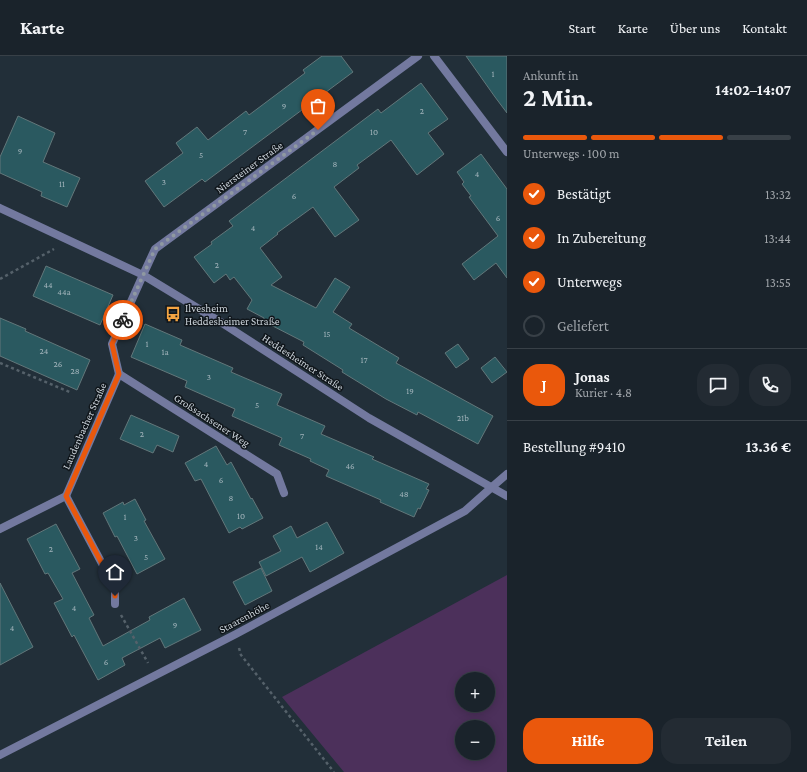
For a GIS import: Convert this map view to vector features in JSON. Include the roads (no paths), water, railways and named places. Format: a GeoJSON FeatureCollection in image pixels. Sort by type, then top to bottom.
{"type":"FeatureCollection","features":[{"type":"Feature","properties":{"kind":"street","name":"Niersteiner Straße"},"geometry":{"type":"LineString","coordinates":[[143,275],[155,249],[418,56]]}},
{"type":"Feature","properties":{"kind":"street"},"geometry":{"type":"LineString","coordinates":[[434,56],[507,152]]}},
{"type":"Feature","properties":{"kind":"street","name":"Heddesheimer Straße"},"geometry":{"type":"LineString","coordinates":[[0,208],[143,275],[222,323],[370,418],[507,496]]}},
{"type":"Feature","properties":{"kind":"street","name":"Laudenbacher Straße"},"geometry":{"type":"LineString","coordinates":[[66,496],[119,374],[112,344],[143,275]]}},
{"type":"Feature","properties":{"kind":"street","name":"Großsachsener Weg"},"geometry":{"type":"LineString","coordinates":[[119,374],[277,474],[284,493]]}},
{"type":"Feature","properties":{"kind":"street","name":"Staarenhöhe"},"geometry":{"type":"LineString","coordinates":[[0,755],[236,634],[465,511],[507,474]]}},
{"type":"Feature","properties":{"kind":"street"},"geometry":{"type":"LineString","coordinates":[[0,529],[66,496],[115,588],[115,604]]}},
{"type":"Feature","properties":{"kind":"place","name":"Ilvesheim Heddesheimer Straße"},"geometry":{"type":"Point","coordinates":[173,314]}}]}
